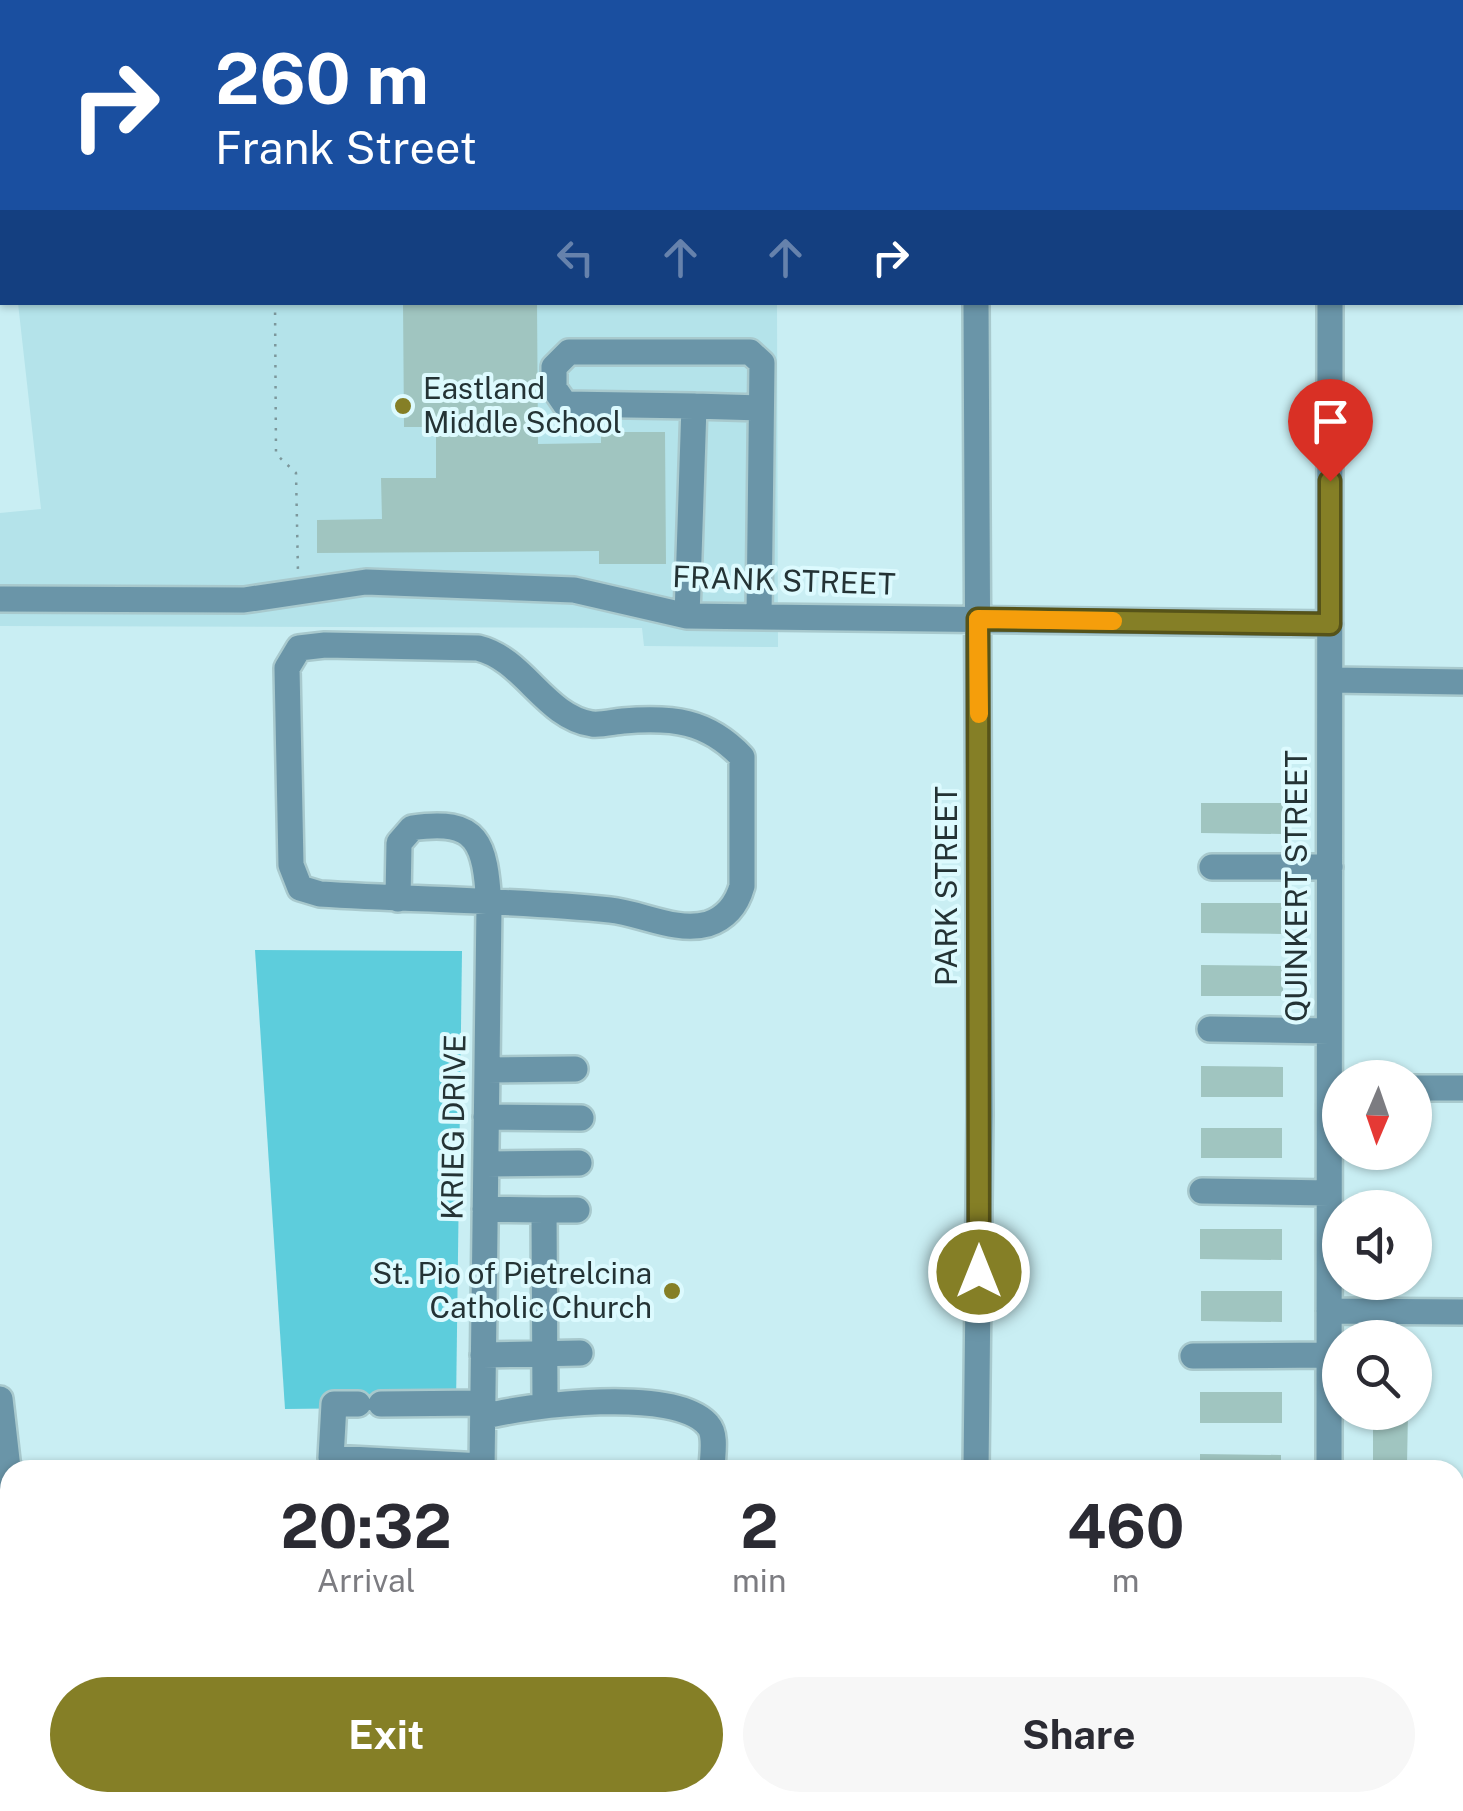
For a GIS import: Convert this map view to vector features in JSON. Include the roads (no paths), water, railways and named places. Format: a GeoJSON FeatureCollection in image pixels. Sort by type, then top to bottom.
{"type":"FeatureCollection","features":[{"type":"Feature","properties":{"kind":"street","name":"PARK STREET"},"geometry":{"type":"LineString","coordinates":[[976,305],[976,1460]]}},
{"type":"Feature","properties":{"kind":"street","name":"QUINKERT STREET"},"geometry":{"type":"LineString","coordinates":[[1330,305],[1332,1060]]}},
{"type":"Feature","properties":{"kind":"street"},"geometry":{"type":"LineString","coordinates":[[759,616],[762,363],[750,352],[569,352],[554,367],[554,388],[565,404],[761,408]]}},
{"type":"Feature","properties":{"kind":"street"},"geometry":{"type":"LineString","coordinates":[[687,616],[694,406]]}},
{"type":"Feature","properties":{"kind":"street","name":"FRANK STREET"},"geometry":{"type":"LineString","coordinates":[[0,599],[244,600],[366,582],[574,590],[687,616],[1330,624]]}},
{"type":"Feature","properties":{"kind":"street"},"geometry":{"type":"LineString","coordinates":[[325,645],[489,651],[500,654],[563,711],[592,724],[667,718],[701,724],[742,756],[742,886],[726,914],[707,924],[681,926],[613,910],[398,899],[320,894],[300,888],[291,865],[287,668],[299,648],[325,645]]}},
{"type":"Feature","properties":{"kind":"street"},"geometry":{"type":"LineString","coordinates":[[1331,680],[1463,682]]}},
{"type":"Feature","properties":{"kind":"street","name":"KRIEG DRIVE"},"geometry":{"type":"LineString","coordinates":[[398,899],[399,843],[412,828],[447,823],[466,828],[479,845],[489,905],[482,1460]]}},
{"type":"Feature","properties":{"kind":"street"},"geometry":{"type":"LineString","coordinates":[[1212,867],[1330,867]]}},
{"type":"Feature","properties":{"kind":"street"},"geometry":{"type":"LineString","coordinates":[[1210,1029],[1329,1031]]}},
{"type":"Feature","properties":{"kind":"street"},"geometry":{"type":"LineString","coordinates":[[487,1070],[575,1069]]}},
{"type":"Feature","properties":{"kind":"street"},"geometry":{"type":"LineString","coordinates":[[1432,1088],[1463,1088]]}},
{"type":"Feature","properties":{"kind":"street"},"geometry":{"type":"LineString","coordinates":[[486,1117],[580,1118]]}},
{"type":"Feature","properties":{"kind":"street"},"geometry":{"type":"LineString","coordinates":[[486,1164],[579,1163]]}},
{"type":"Feature","properties":{"kind":"street"},"geometry":{"type":"LineString","coordinates":[[1202,1191],[1322,1193]]}},
{"type":"Feature","properties":{"kind":"street"},"geometry":{"type":"LineString","coordinates":[[485,1209],[577,1210]]}},
{"type":"Feature","properties":{"kind":"street"},"geometry":{"type":"LineString","coordinates":[[544,1210],[545,1404]]}},
{"type":"Feature","properties":{"kind":"street","name":"QUINKERT STREET"},"geometry":{"type":"LineString","coordinates":[[1329,1300],[1329,1320]]}},
{"type":"Feature","properties":{"kind":"street"},"geometry":{"type":"LineString","coordinates":[[1329,1311],[1463,1312]]}},
{"type":"Feature","properties":{"kind":"street"},"geometry":{"type":"LineString","coordinates":[[483,1355],[580,1353]]}},
{"type":"Feature","properties":{"kind":"street"},"geometry":{"type":"LineString","coordinates":[[1193,1356],[1322,1355]]}},
{"type":"Feature","properties":{"kind":"street"},"geometry":{"type":"LineString","coordinates":[[0,1399],[7,1460]]}},
{"type":"Feature","properties":{"kind":"street"},"geometry":{"type":"LineString","coordinates":[[345,1460],[332,1458],[334,1404],[483,1410],[634,1402],[684,1411],[708,1424],[712,1432],[712,1460]]}},
{"type":"Feature","properties":{"kind":"street","name":"QUINKERT STREET"},"geometry":{"type":"LineString","coordinates":[[1329,1430],[1329,1460]]}},
{"type":"Feature","properties":{"kind":"place","name":"Eastland Middle School"},"geometry":{"type":"Point","coordinates":[403,406]}},
{"type":"Feature","properties":{"kind":"place","name":"St. Pio of Pietrelcina Catholic Church"},"geometry":{"type":"Point","coordinates":[672,1291]}}]}
